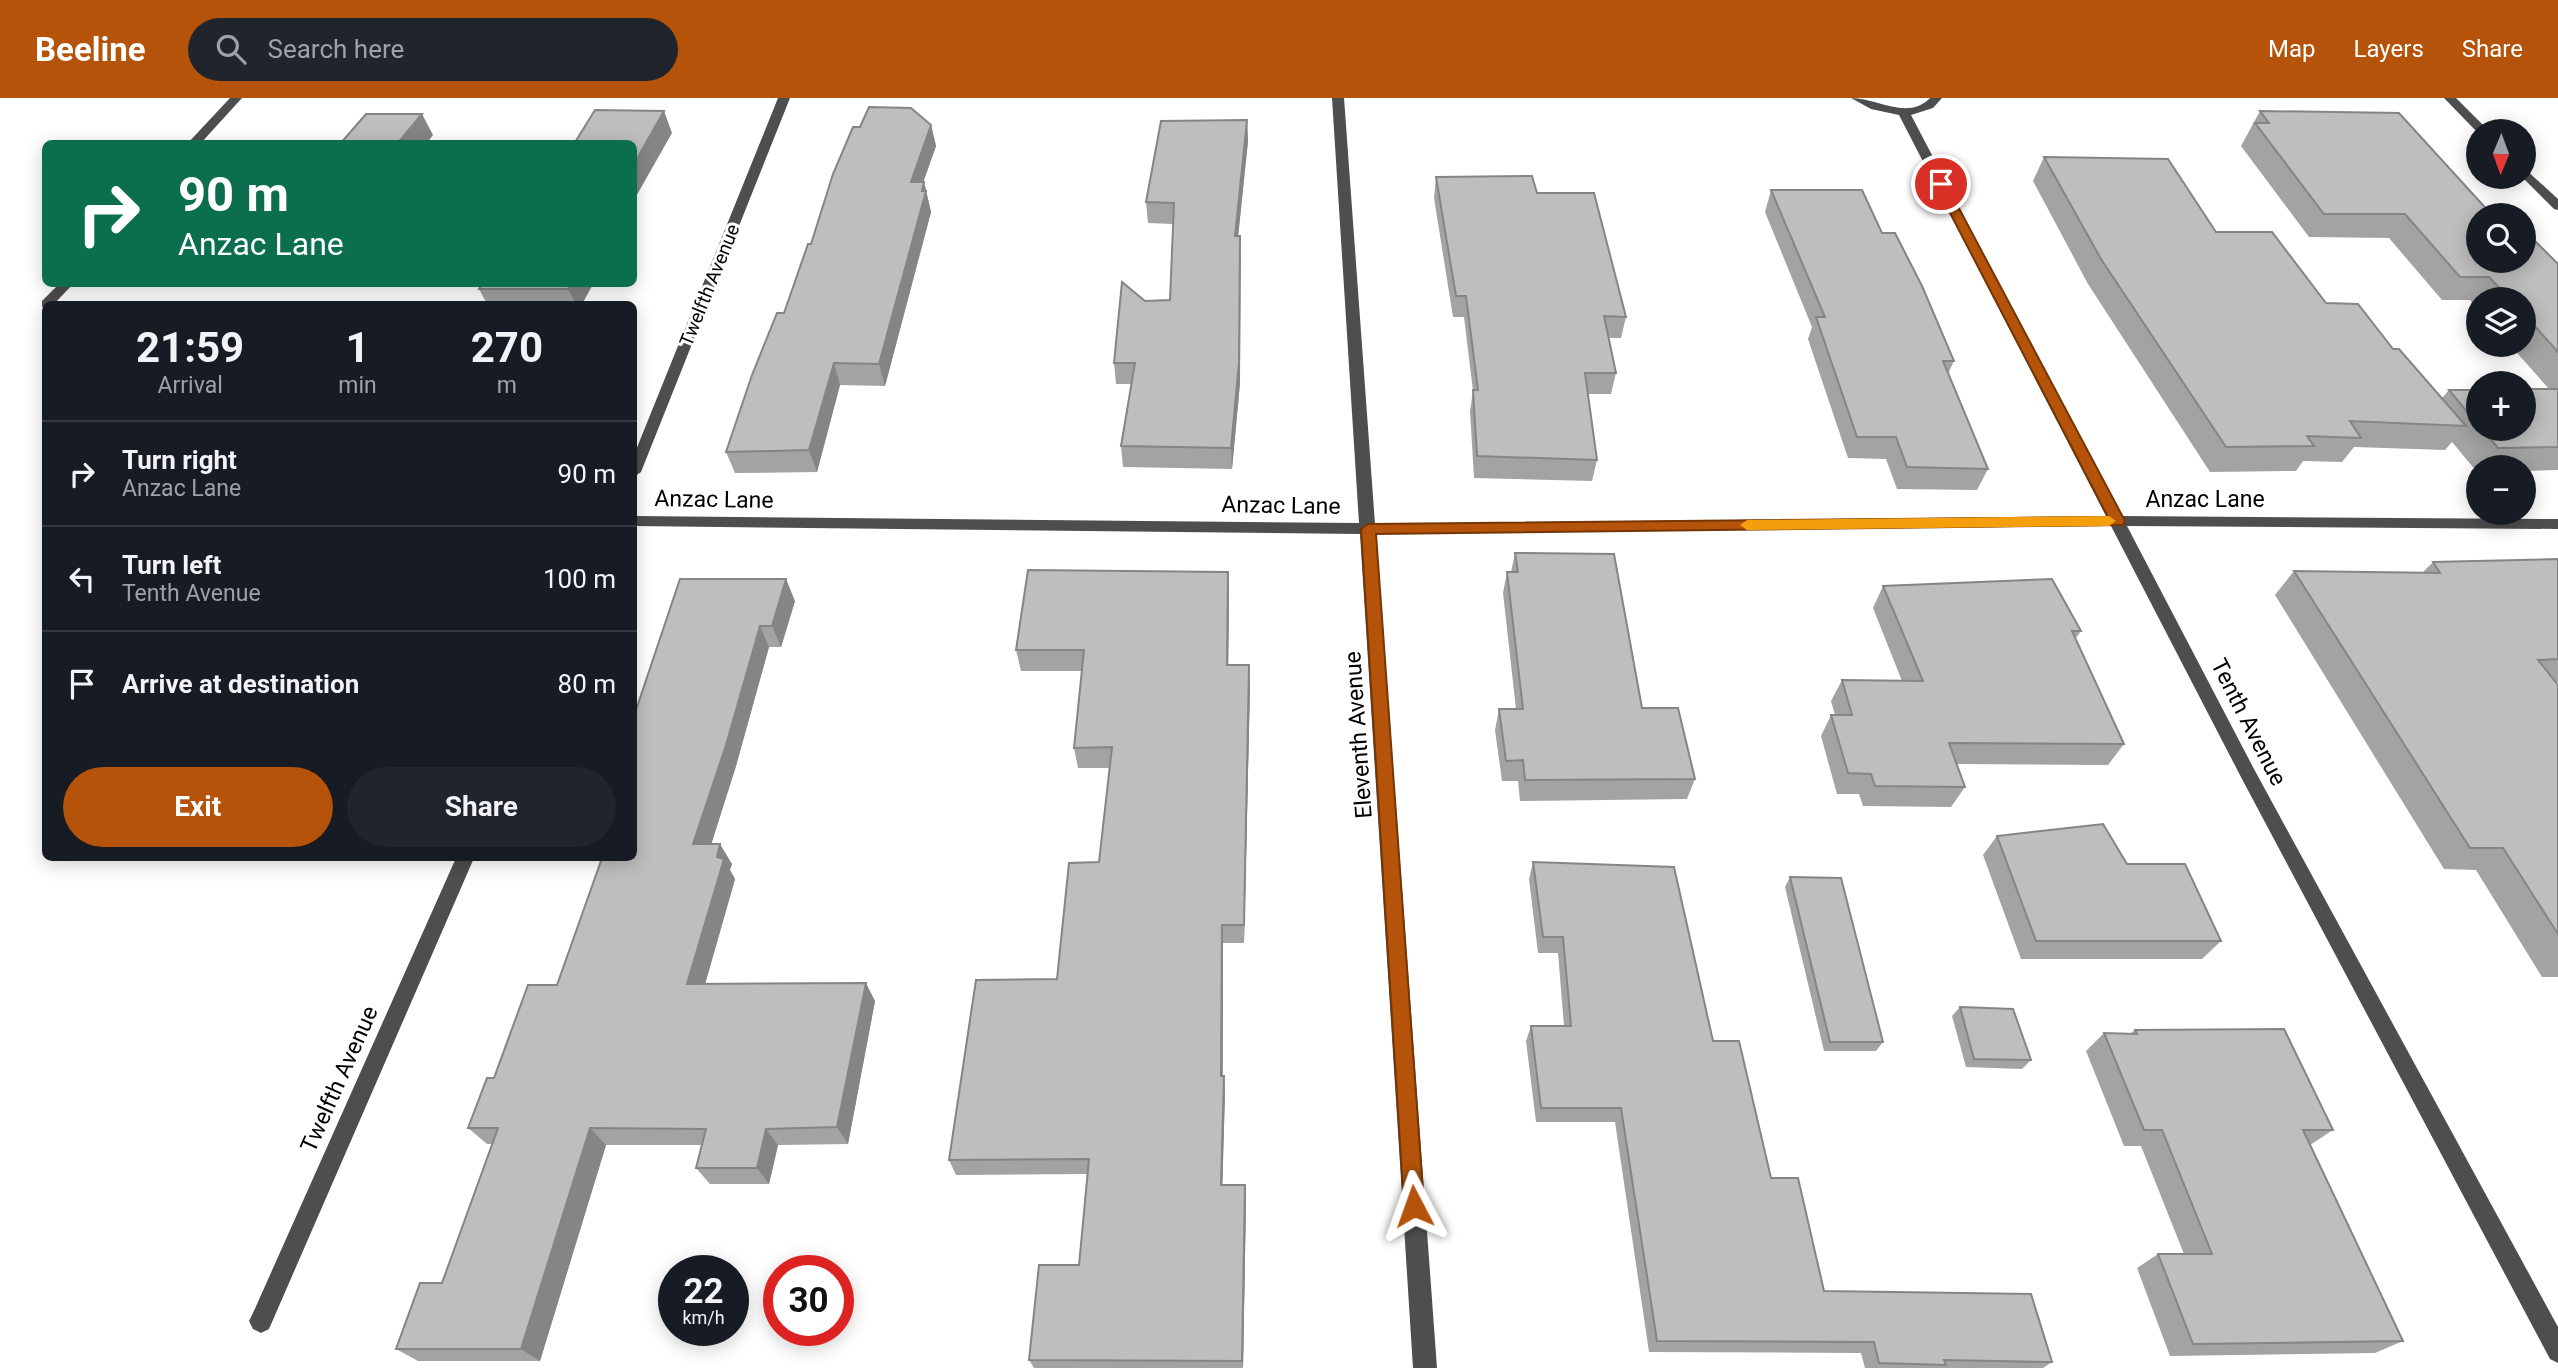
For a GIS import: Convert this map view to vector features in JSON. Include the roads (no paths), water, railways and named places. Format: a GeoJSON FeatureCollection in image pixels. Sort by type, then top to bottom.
{"type":"FeatureCollection","features":[{"type":"Feature","properties":{"kind":"street"},"geometry":{"type":"LineString","coordinates":[[197,140],[235,98]]}},
{"type":"Feature","properties":{"kind":"street","name":"Twelfth Avenue"},"geometry":{"type":"LineString","coordinates":[[637,465],[784,98]]}},
{"type":"Feature","properties":{"kind":"street","name":"Eleventh Avenue"},"geometry":{"type":"LineString","coordinates":[[1338,98],[1425,1368]]}},
{"type":"Feature","properties":{"kind":"street"},"geometry":{"type":"LineString","coordinates":[[1857,98],[1874,106],[1903,111],[1928,107],[1936,98]]}},
{"type":"Feature","properties":{"kind":"street"},"geometry":{"type":"LineString","coordinates":[[2449,98],[2471,119]]}},
{"type":"Feature","properties":{"kind":"street","name":"Tenth Avenue"},"geometry":{"type":"LineString","coordinates":[[1903,111],[2248,774],[2558,1351]]}},
{"type":"Feature","properties":{"kind":"street"},"geometry":{"type":"LineString","coordinates":[[2536,184],[2558,206]]}},
{"type":"Feature","properties":{"kind":"street"},"geometry":{"type":"LineString","coordinates":[[50,301],[63,287]]}},
{"type":"Feature","properties":{"kind":"street","name":"Anzac Lane"},"geometry":{"type":"LineString","coordinates":[[637,521],[1368,529],[2118,521],[2558,524]]}},
{"type":"Feature","properties":{"kind":"street","name":"Twelfth Avenue"},"geometry":{"type":"LineString","coordinates":[[261,1321],[464,861]]}}]}
